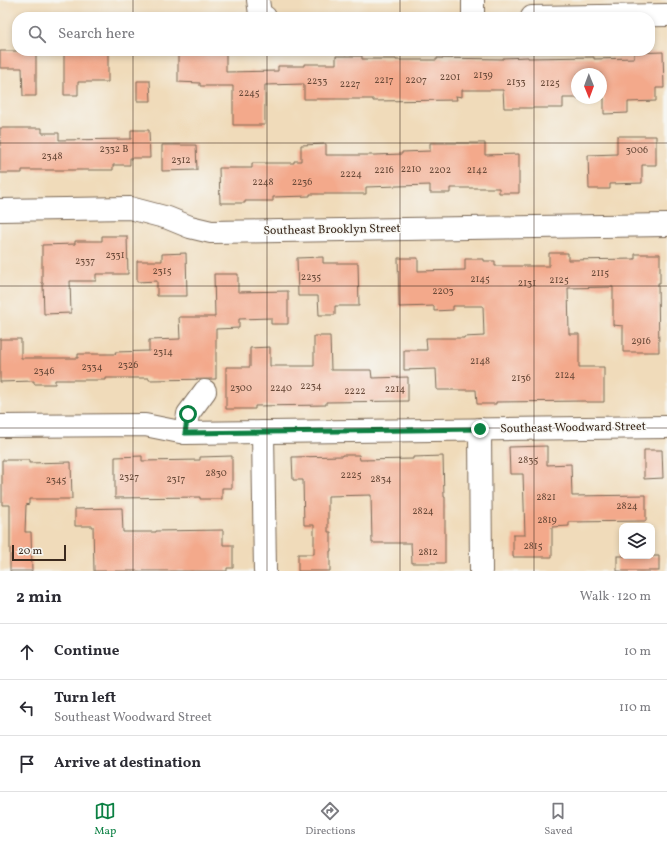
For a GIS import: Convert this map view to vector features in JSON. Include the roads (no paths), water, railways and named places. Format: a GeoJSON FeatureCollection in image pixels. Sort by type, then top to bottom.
{"type":"FeatureCollection","features":[{"type":"Feature","properties":{"kind":"street"},"geometry":{"type":"LineString","coordinates":[[258,0],[260,12]]}},
{"type":"Feature","properties":{"kind":"street"},"geometry":{"type":"LineString","coordinates":[[473,0],[473,12]]}},
{"type":"Feature","properties":{"kind":"street"},"geometry":{"type":"LineString","coordinates":[[655,15],[667,15]]}},
{"type":"Feature","properties":{"kind":"street","name":"Southeast Brooklyn Street"},"geometry":{"type":"LineString","coordinates":[[0,210],[130,208],[168,218],[211,232],[667,225]]}},
{"type":"Feature","properties":{"kind":"street"},"geometry":{"type":"LineString","coordinates":[[185,433],[188,414],[205,391]]}},
{"type":"Feature","properties":{"kind":"street","name":"Southeast Woodward Street"},"geometry":{"type":"LineString","coordinates":[[0,426],[145,426],[185,433],[667,427]]}},
{"type":"Feature","properties":{"kind":"street"},"geometry":{"type":"LineString","coordinates":[[480,429],[481,571]]}},
{"type":"Feature","properties":{"kind":"street"},"geometry":{"type":"LineString","coordinates":[[263,432],[265,571]]}}]}
